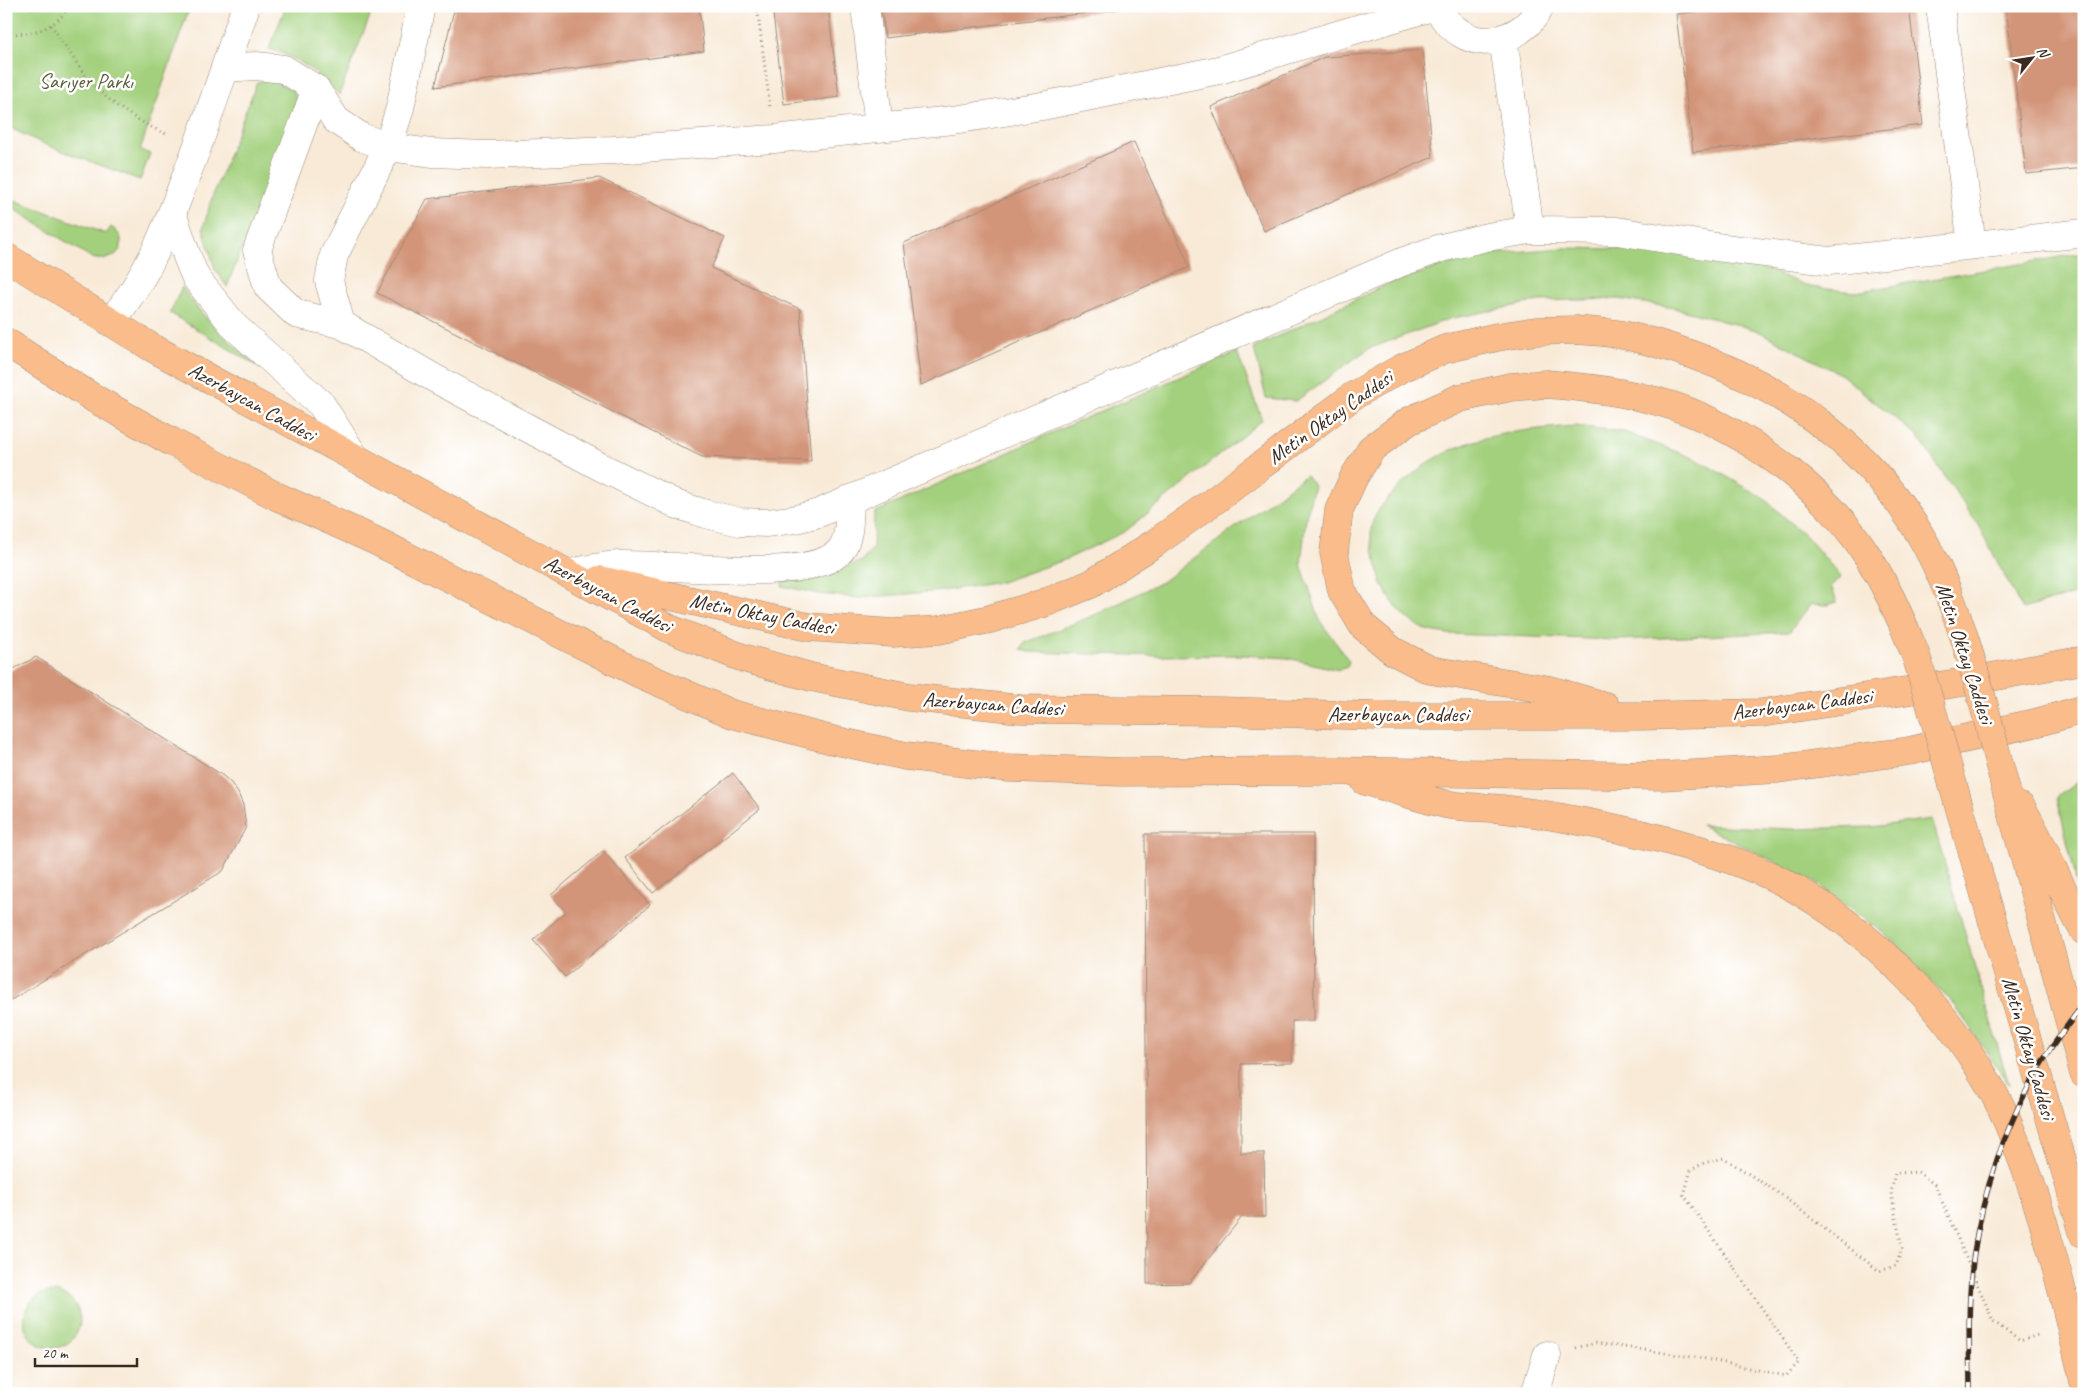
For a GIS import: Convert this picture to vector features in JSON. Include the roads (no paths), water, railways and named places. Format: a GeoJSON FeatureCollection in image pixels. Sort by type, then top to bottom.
{"type":"FeatureCollection","features":[{"type":"Feature","properties":{"kind":"main road","name":"Azerbaycan Caddesi"},"geometry":{"type":"LineString","coordinates":[[6,257],[151,347],[670,629],[743,658],[811,677],[909,697],[1020,710],[1219,711],[1376,716],[1638,716],[1762,713],[1964,682],[2084,660]]}},
{"type":"Feature","properties":{"kind":"main road","name":"Metin Oktay Caddesi"},"geometry":{"type":"LineString","coordinates":[[569,573],[808,627],[893,633],[939,630],[990,619],[1044,603],[1091,584],[1155,543],[1218,498],[1353,396],[1400,369],[1445,349],[1497,337],[1536,332],[1576,330],[1617,334],[1659,343],[1714,363],[1755,381],[1799,407],[1835,434],[1873,472],[1910,520],[1926,546],[1958,620],[1976,679],[2084,1074]]}},
{"type":"Feature","properties":{"kind":"main road"},"geometry":{"type":"LineString","coordinates":[[6,342],[95,399],[276,496],[376,541],[640,674],[732,714],[828,739],[906,756],[1009,768],[1122,772],[1330,771],[1662,776],[1778,769],[1909,751],[2039,722],[2084,709]]}},
{"type":"Feature","properties":{"kind":"main road","name":"Metin Oktay Caddesi"},"geometry":{"type":"LineString","coordinates":[[1638,716],[1550,690],[1430,670],[1393,651],[1363,626],[1342,591],[1334,553],[1338,510],[1354,477],[1372,448],[1409,421],[1460,398],[1511,387],[1546,384],[1591,387],[1634,395],[1690,412],[1740,437],[1777,461],[1812,490],[1845,525],[1868,557],[1887,589],[1913,648],[2084,1235]]}},
{"type":"Feature","properties":{"kind":"main road"},"geometry":{"type":"LineString","coordinates":[[1330,771],[1446,804],[1503,809],[1557,818],[1665,840],[1707,852],[1744,864],[1782,882],[1814,900],[1861,933],[1914,984],[1951,1028],[2002,1108],[2032,1185],[2084,1381]]}},
{"type":"Feature","properties":{"kind":"main road"},"geometry":{"type":"LineString","coordinates":[[2005,786],[2017,800],[2035,830],[2053,866],[2066,899],[2084,931]]}},
{"type":"Feature","properties":{"kind":"lane"},"geometry":{"type":"LineString","coordinates":[[110,322],[141,281],[172,213],[246,6]]}},
{"type":"Feature","properties":{"kind":"lane"},"geometry":{"type":"LineString","coordinates":[[341,324],[329,281],[334,255],[388,147],[400,108],[421,6]]}},
{"type":"Feature","properties":{"kind":"lane"},"geometry":{"type":"LineString","coordinates":[[865,6],[878,127]]}},
{"type":"Feature","properties":{"kind":"lane"},"geometry":{"type":"LineString","coordinates":[[225,68],[256,66],[284,69],[316,89],[336,120],[361,137],[388,147],[432,153],[487,155],[774,139],[953,120],[1042,106],[1219,70],[1436,6],[1447,23],[1463,35],[1483,40],[1503,38],[1522,30],[1536,16],[1540,6]]}},
{"type":"Feature","properties":{"kind":"lane"},"geometry":{"type":"LineString","coordinates":[[1940,6],[1972,245]]}},
{"type":"Feature","properties":{"kind":"lane"},"geometry":{"type":"LineString","coordinates":[[1503,38],[1530,230]]}},
{"type":"Feature","properties":{"kind":"lane"},"geometry":{"type":"LineString","coordinates":[[316,89],[257,250],[268,287],[296,314],[341,324],[434,378],[601,467],[678,505],[740,522],[767,523],[796,519],[819,513],[1402,262],[1441,248],[1487,237],[1530,230],[1617,231],[1716,247],[1829,261],[2084,233]]}},
{"type":"Feature","properties":{"kind":"lane"},"geometry":{"type":"LineString","coordinates":[[172,213],[184,250],[196,278],[235,327],[321,404],[356,459]]}},
{"type":"Feature","properties":{"kind":"lane"},"geometry":{"type":"LineString","coordinates":[[569,573],[616,565],[657,565],[721,570],[779,570],[821,563],[840,552],[846,543],[850,499]]}},
{"type":"Feature","properties":{"kind":"lane"},"geometry":{"type":"LineString","coordinates":[[1535,1394],[1547,1355]]}},
{"type":"Feature","properties":{"kind":"railway"},"geometry":{"type":"LineString","coordinates":[[1970,1394],[1969,1320],[1972,1268],[1976,1240],[1989,1185],[2008,1132],[2031,1082],[2049,1052],[2084,1003]]}},
{"type":"Feature","properties":{"kind":"park label","name":"Sarıyer Parkı"},"geometry":{"type":"Point","coordinates":[86,81]}}]}
